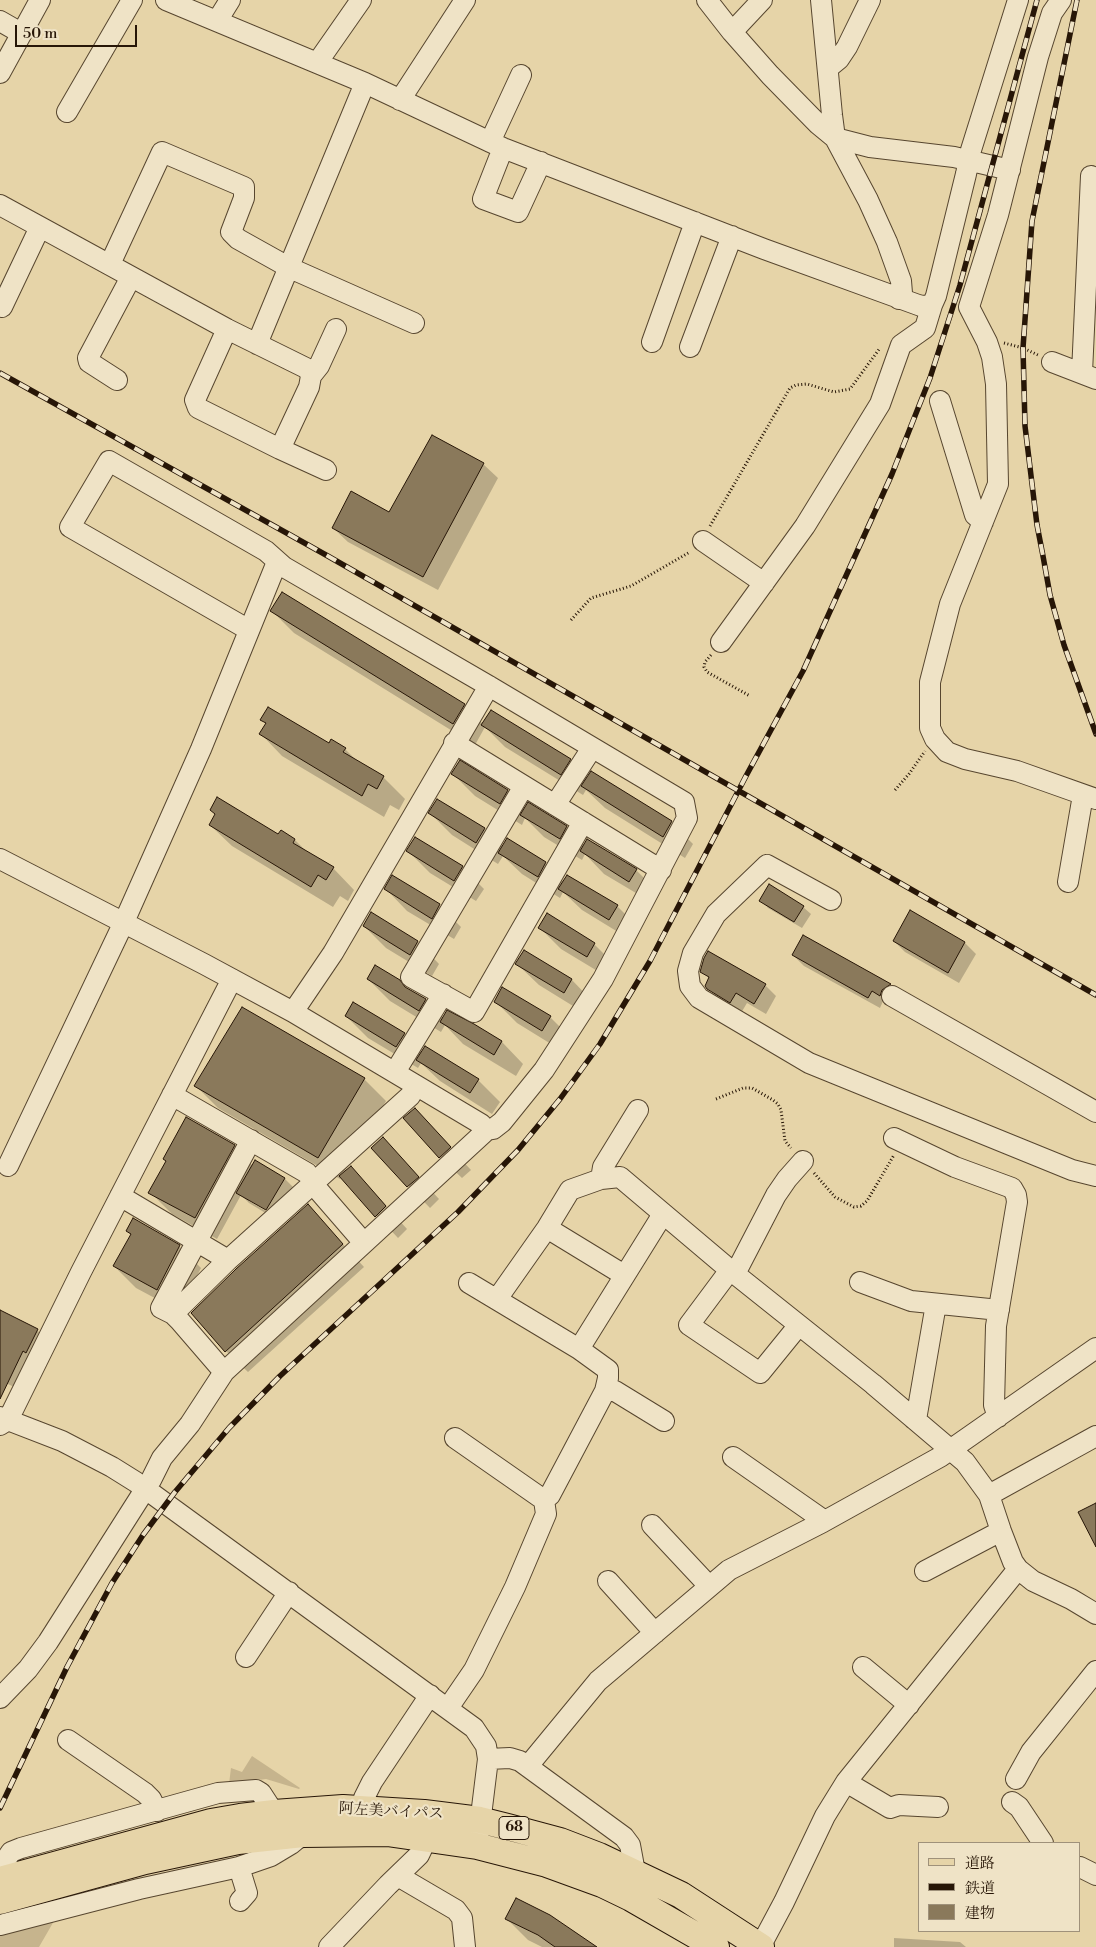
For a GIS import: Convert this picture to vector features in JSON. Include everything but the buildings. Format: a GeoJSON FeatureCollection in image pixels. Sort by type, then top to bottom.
{"type":"FeatureCollection","features":[{"type":"Feature","properties":{"kind":"main road","name":"阿左美バイパス"},"geometry":{"type":"LineString","coordinates":[[2,1871],[211,1822],[274,1813],[365,1808],[450,1816],[480,1820],[560,1841],[599,1856],[681,1895],[760,1947]]}},
{"type":"Feature","properties":{"kind":"main road","name":"阿左美バイパス"},"geometry":{"type":"LineString","coordinates":[[0,1901],[145,1861],[238,1841],[303,1834],[368,1832],[427,1838],[477,1846],[547,1864],[602,1884],[650,1908],[716,1947]]}},
{"type":"Feature","properties":{"kind":"street"},"geometry":{"type":"LineString","coordinates":[[0,73],[40,0]]}},
{"type":"Feature","properties":{"kind":"street"},"geometry":{"type":"LineString","coordinates":[[67,112],[132,0]]}},
{"type":"Feature","properties":{"kind":"street"},"geometry":{"type":"LineString","coordinates":[[166,0],[365,83],[497,145],[899,299],[921,306],[932,305]]}},
{"type":"Feature","properties":{"kind":"street"},"geometry":{"type":"LineString","coordinates":[[217,21],[230,0]]}},
{"type":"Feature","properties":{"kind":"street"},"geometry":{"type":"LineString","coordinates":[[317,63],[361,0]]}},
{"type":"Feature","properties":{"kind":"street"},"geometry":{"type":"LineString","coordinates":[[400,100],[465,0]]}},
{"type":"Feature","properties":{"kind":"street"},"geometry":{"type":"LineString","coordinates":[[707,0],[732,32],[818,124],[836,138],[870,147],[969,160],[1010,170]]}},
{"type":"Feature","properties":{"kind":"street"},"geometry":{"type":"LineString","coordinates":[[732,32],[762,0]]}},
{"type":"Feature","properties":{"kind":"street"},"geometry":{"type":"LineString","coordinates":[[821,0],[836,138],[887,242],[901,281],[902,293],[899,299]]}},
{"type":"Feature","properties":{"kind":"street"},"geometry":{"type":"LineString","coordinates":[[828,68],[839,59],[870,0]]}},
{"type":"Feature","properties":{"kind":"street"},"geometry":{"type":"LineString","coordinates":[[721,642],[806,526],[865,429],[880,404],[901,345],[925,328],[969,160],[1018,0]]}},
{"type":"Feature","properties":{"kind":"street"},"geometry":{"type":"LineString","coordinates":[[1061,0],[1052,13],[1038,57],[998,215],[969,306],[987,342],[992,357],[996,384],[998,484],[950,604],[930,682],[930,728],[933,736],[947,752],[965,759],[1017,771],[1090,797],[1068,882]]}},
{"type":"Feature","properties":{"kind":"street"},"geometry":{"type":"LineString","coordinates":[[0,21],[21,33]]}},
{"type":"Feature","properties":{"kind":"street"},"geometry":{"type":"LineString","coordinates":[[521,75],[497,145],[484,199],[518,212],[541,162]]}},
{"type":"Feature","properties":{"kind":"street"},"geometry":{"type":"LineString","coordinates":[[257,344],[365,83]]}},
{"type":"Feature","properties":{"kind":"street"},"geometry":{"type":"LineString","coordinates":[[110,264],[162,152],[244,188],[244,198],[231,232],[238,239],[290,268],[414,323]]}},
{"type":"Feature","properties":{"kind":"street"},"geometry":{"type":"LineString","coordinates":[[1052,362],[1089,376],[1092,176]]}},
{"type":"Feature","properties":{"kind":"street"},"geometry":{"type":"LineString","coordinates":[[0,205],[227,329],[308,369],[311,376]]}},
{"type":"Feature","properties":{"kind":"street"},"geometry":{"type":"LineString","coordinates":[[652,342],[695,222]]}},
{"type":"Feature","properties":{"kind":"street"},"geometry":{"type":"LineString","coordinates":[[2,306],[40,227]]}},
{"type":"Feature","properties":{"kind":"street"},"geometry":{"type":"LineString","coordinates":[[690,347],[732,236]]}},
{"type":"Feature","properties":{"kind":"street"},"geometry":{"type":"LineString","coordinates":[[117,380],[89,362],[88,358],[132,277]]}},
{"type":"Feature","properties":{"kind":"street"},"geometry":{"type":"LineString","coordinates":[[227,329],[198,390],[195,400],[198,408],[326,470]]}},
{"type":"Feature","properties":{"kind":"street"},"geometry":{"type":"LineString","coordinates":[[280,449],[309,387],[311,376],[319,366],[336,329]]}},
{"type":"Feature","properties":{"kind":"street"},"geometry":{"type":"LineString","coordinates":[[940,401],[975,515],[983,522]]}},
{"type":"Feature","properties":{"kind":"street"},"geometry":{"type":"LineString","coordinates":[[0,1698],[28,1669],[48,1642],[151,1480],[162,1458],[190,1424],[224,1372],[487,1130],[493,1129],[502,1122],[544,1070],[603,979],[687,818],[684,802],[490,686],[276,562],[266,550],[109,461],[70,527],[249,630]]}},
{"type":"Feature","properties":{"kind":"street"},"geometry":{"type":"LineString","coordinates":[[703,541],[764,583]]}},
{"type":"Feature","properties":{"kind":"street"},"geometry":{"type":"LineString","coordinates":[[8,1166],[124,922],[201,749],[276,562]]}},
{"type":"Feature","properties":{"kind":"street"},"geometry":{"type":"LineString","coordinates":[[293,1012],[333,953],[454,743],[490,686]]}},
{"type":"Feature","properties":{"kind":"street"},"geometry":{"type":"LineString","coordinates":[[454,743],[661,870]]}},
{"type":"Feature","properties":{"kind":"street"},"geometry":{"type":"LineString","coordinates":[[555,805],[592,748]]}},
{"type":"Feature","properties":{"kind":"street"},"geometry":{"type":"LineString","coordinates":[[524,786],[411,977],[474,1012],[583,822]]}},
{"type":"Feature","properties":{"kind":"street"},"geometry":{"type":"LineString","coordinates":[[0,859],[124,922],[293,1012],[481,1124],[487,1130]]}},
{"type":"Feature","properties":{"kind":"street"},"geometry":{"type":"LineString","coordinates":[[831,900],[767,865],[716,914],[694,953],[688,971],[690,986],[698,998],[809,1063],[1072,1170],[1096,1176]]}},
{"type":"Feature","properties":{"kind":"street"},"geometry":{"type":"LineString","coordinates":[[232,979],[3,1421],[81,1451],[112,1467],[288,1592],[474,1728],[486,1746],[488,1759],[477,1846]]}},
{"type":"Feature","properties":{"kind":"street"},"geometry":{"type":"LineString","coordinates":[[395,1072],[443,994]]}},
{"type":"Feature","properties":{"kind":"street"},"geometry":{"type":"LineString","coordinates":[[892,996],[1096,1112]]}},
{"type":"Feature","properties":{"kind":"street"},"geometry":{"type":"LineString","coordinates":[[173,1314],[228,1260],[410,1096],[416,1086]]}},
{"type":"Feature","properties":{"kind":"street"},"geometry":{"type":"LineString","coordinates":[[172,1095],[307,1173],[364,1243]]}},
{"type":"Feature","properties":{"kind":"street"},"geometry":{"type":"LineString","coordinates":[[601,1179],[603,1168],[638,1110]]}},
{"type":"Feature","properties":{"kind":"street"},"geometry":{"type":"LineString","coordinates":[[894,1138],[955,1167],[1012,1188],[1016,1195],[1017,1202],[996,1326],[994,1405],[998,1417]]}},
{"type":"Feature","properties":{"kind":"street"},"geometry":{"type":"LineString","coordinates":[[224,1372],[173,1314],[161,1308],[251,1140]]}},
{"type":"Feature","properties":{"kind":"street"},"geometry":{"type":"LineString","coordinates":[[799,1325],[760,1372],[689,1325],[732,1272],[776,1195],[803,1161]]}},
{"type":"Feature","properties":{"kind":"street"},"geometry":{"type":"LineString","coordinates":[[497,1299],[547,1228],[570,1190],[601,1179],[620,1177],[732,1272],[873,1384],[965,1462],[989,1494],[1001,1531],[1018,1570],[1033,1581],[1071,1599],[1096,1614]]}},
{"type":"Feature","properties":{"kind":"street"},"geometry":{"type":"LineString","coordinates":[[120,1196],[228,1260]]}},
{"type":"Feature","properties":{"kind":"street"},"geometry":{"type":"LineString","coordinates":[[579,1349],[663,1214]]}},
{"type":"Feature","properties":{"kind":"street"},"geometry":{"type":"LineString","coordinates":[[547,1228],[624,1275]]}},
{"type":"Feature","properties":{"kind":"street"},"geometry":{"type":"LineString","coordinates":[[860,1282],[911,1301],[999,1310]]}},
{"type":"Feature","properties":{"kind":"street"},"geometry":{"type":"LineString","coordinates":[[469,1283],[579,1349],[608,1370],[605,1391],[550,1495],[544,1500]]}},
{"type":"Feature","properties":{"kind":"street"},"geometry":{"type":"LineString","coordinates":[[914,1419],[917,1414],[936,1304]]}},
{"type":"Feature","properties":{"kind":"street"},"geometry":{"type":"LineString","coordinates":[[528,1766],[598,1682],[729,1570],[823,1522],[951,1450],[1096,1348]]}},
{"type":"Feature","properties":{"kind":"street"},"geometry":{"type":"LineString","coordinates":[[605,1391],[615,1391],[664,1421]]}},
{"type":"Feature","properties":{"kind":"street"},"geometry":{"type":"LineString","coordinates":[[989,1494],[1096,1436]]}},
{"type":"Feature","properties":{"kind":"street"},"geometry":{"type":"LineString","coordinates":[[448,1708],[474,1670],[515,1587],[546,1514],[544,1500],[455,1438]]}},
{"type":"Feature","properties":{"kind":"street"},"geometry":{"type":"LineString","coordinates":[[733,1457],[819,1517],[823,1522]]}},
{"type":"Feature","properties":{"kind":"street"},"geometry":{"type":"LineString","coordinates":[[652,1525],[709,1586]]}},
{"type":"Feature","properties":{"kind":"street"},"geometry":{"type":"LineString","coordinates":[[924,1572],[1001,1531]]}},
{"type":"Feature","properties":{"kind":"street"},"geometry":{"type":"LineString","coordinates":[[760,1947],[825,1816],[846,1782],[1018,1570]]}},
{"type":"Feature","properties":{"kind":"street"},"geometry":{"type":"LineString","coordinates":[[608,1581],[655,1633]]}},
{"type":"Feature","properties":{"kind":"street"},"geometry":{"type":"LineString","coordinates":[[246,1657],[288,1592]]}},
{"type":"Feature","properties":{"kind":"street"},"geometry":{"type":"LineString","coordinates":[[863,1667],[909,1705]]}},
{"type":"Feature","properties":{"kind":"street"},"geometry":{"type":"LineString","coordinates":[[1016,1779],[1031,1752],[1096,1671]]}},
{"type":"Feature","properties":{"kind":"street"},"geometry":{"type":"LineString","coordinates":[[365,1808],[364,1798],[372,1782],[430,1695]]}},
{"type":"Feature","properties":{"kind":"street"},"geometry":{"type":"LineString","coordinates":[[68,1740],[145,1793],[151,1799],[157,1811]]}},
{"type":"Feature","properties":{"kind":"street"},"geometry":{"type":"LineString","coordinates":[[488,1759],[510,1758],[520,1761],[624,1837],[630,1845],[635,1872]]}},
{"type":"Feature","properties":{"kind":"street"},"geometry":{"type":"LineString","coordinates":[[846,1782],[890,1808],[899,1805],[938,1807]]}},
{"type":"Feature","properties":{"kind":"street"},"geometry":{"type":"LineString","coordinates":[[2,1871],[12,1852],[22,1848],[218,1794],[256,1790],[261,1793],[274,1813]]}},
{"type":"Feature","properties":{"kind":"street"},"geometry":{"type":"LineString","coordinates":[[1012,1802],[1019,1807],[1042,1842]]}},
{"type":"Feature","properties":{"kind":"street"},"geometry":{"type":"LineString","coordinates":[[0,1925],[139,1889],[239,1867],[270,1856],[291,1844],[303,1834]]}},
{"type":"Feature","properties":{"kind":"street"},"geometry":{"type":"LineString","coordinates":[[329,1947],[419,1855],[427,1838]]}},
{"type":"Feature","properties":{"kind":"street"},"geometry":{"type":"LineString","coordinates":[[239,1867],[247,1893],[240,1901]]}},
{"type":"Feature","properties":{"kind":"street"},"geometry":{"type":"LineString","coordinates":[[1081,1868],[1096,1875]]}},
{"type":"Feature","properties":{"kind":"street"},"geometry":{"type":"LineString","coordinates":[[398,1876],[456,1910],[462,1918],[465,1947]]}},
{"type":"Feature","properties":{"kind":"path"},"geometry":{"type":"LineString","coordinates":[[987,342],[1009,343],[1052,362]]}},
{"type":"Feature","properties":{"kind":"path"},"geometry":{"type":"LineString","coordinates":[[571,620],[591,598],[631,586],[690,551],[703,541],[714,517],[790,388],[796,385],[808,384],[834,392],[850,389],[883,343]]}},
{"type":"Feature","properties":{"kind":"path"},"geometry":{"type":"LineString","coordinates":[[721,642],[705,662],[704,667],[707,672],[750,696]]}},
{"type":"Feature","properties":{"kind":"path"},"geometry":{"type":"LineString","coordinates":[[895,790],[920,760],[933,736]]}},
{"type":"Feature","properties":{"kind":"shaded area"},"geometry":{"type":"Polygon","coordinates":[[[252,1756],[300,1788],[266,1779],[229,1784],[231,1768],[242,1772],[252,1756]]]}},
{"type":"Feature","properties":{"kind":"shaded area"},"geometry":{"type":"Polygon","coordinates":[[[54,1921],[39,1947],[0,1947],[0,1934],[54,1921]]]}},
{"type":"Feature","properties":{"kind":"railway"},"geometry":{"type":"LineString","coordinates":[[0,1808],[67,1667],[112,1583],[143,1535],[175,1492],[229,1428],[280,1376],[458,1212],[518,1150],[560,1099],[600,1044],[650,961],[803,671],[892,474],[930,378],[960,285],[1037,0]]}},
{"type":"Feature","properties":{"kind":"railway"},"geometry":{"type":"LineString","coordinates":[[1077,0],[1032,221],[1023,348],[1025,426],[1037,525],[1050,595],[1064,645],[1096,734]]}},
{"type":"Feature","properties":{"kind":"railway"},"geometry":{"type":"LineString","coordinates":[[0,373],[326,555],[1096,995]]}}]}
